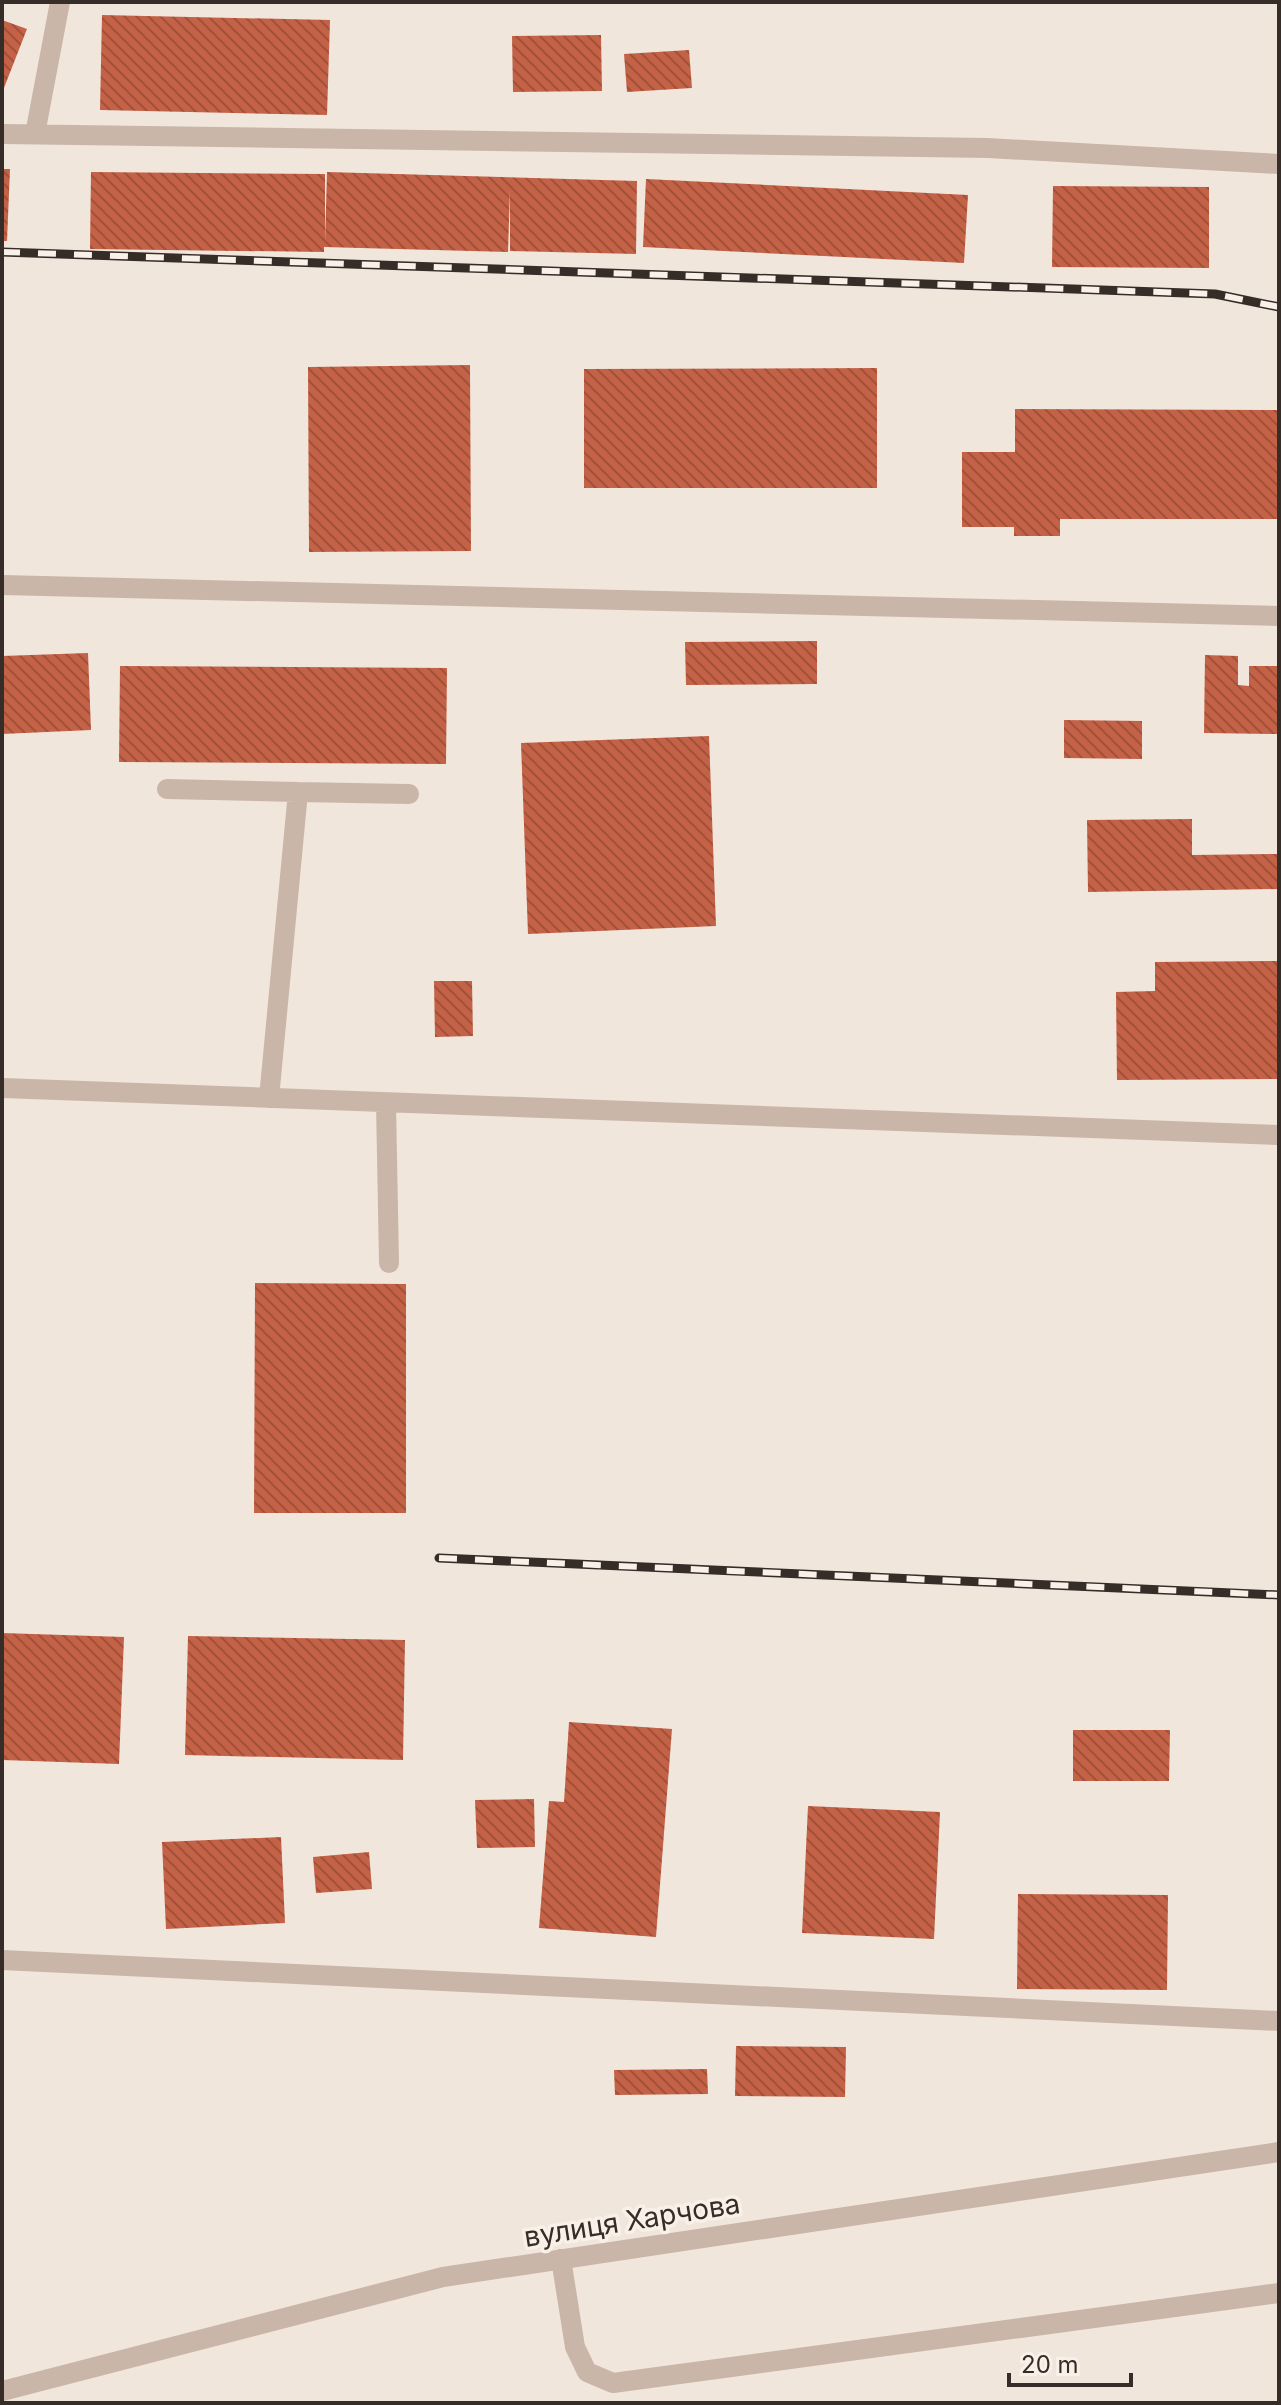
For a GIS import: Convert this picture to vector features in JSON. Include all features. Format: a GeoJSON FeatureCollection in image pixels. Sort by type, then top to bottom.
{"type":"FeatureCollection","features":[{"type":"Feature","properties":{"kind":"street"},"geometry":{"type":"LineString","coordinates":[[35,134],[60,2]]}},
{"type":"Feature","properties":{"kind":"street"},"geometry":{"type":"LineString","coordinates":[[2,134],[988,148],[1279,164]]}},
{"type":"Feature","properties":{"kind":"street"},"geometry":{"type":"LineString","coordinates":[[2,585],[1279,616]]}},
{"type":"Feature","properties":{"kind":"street"},"geometry":{"type":"LineString","coordinates":[[167,789],[409,794]]}},
{"type":"Feature","properties":{"kind":"street"},"geometry":{"type":"LineString","coordinates":[[269,1098],[298,792]]}},
{"type":"Feature","properties":{"kind":"street"},"geometry":{"type":"LineString","coordinates":[[2,1088],[1279,1135]]}},
{"type":"Feature","properties":{"kind":"street"},"geometry":{"type":"LineString","coordinates":[[386,1103],[389,1263]]}},
{"type":"Feature","properties":{"kind":"street"},"geometry":{"type":"LineString","coordinates":[[2,1960],[1279,2021]]}},
{"type":"Feature","properties":{"kind":"street","name":"вулиця Харчова"},"geometry":{"type":"LineString","coordinates":[[2,2391],[443,2277],[1279,2152]]}},
{"type":"Feature","properties":{"kind":"street"},"geometry":{"type":"LineString","coordinates":[[561,2259],[575,2347],[587,2372],[613,2383],[1279,2293]]}},
{"type":"Feature","properties":{"kind":"building"},"geometry":{"type":"Polygon","coordinates":[[[102,15],[330,20],[327,115],[100,110],[102,15]]]}},
{"type":"Feature","properties":{"kind":"building"},"geometry":{"type":"Polygon","coordinates":[[[2,20],[27,29],[2,93],[2,20]]]}},
{"type":"Feature","properties":{"kind":"building"},"geometry":{"type":"Polygon","coordinates":[[[601,35],[602,91],[513,92],[512,36],[601,35]]]}},
{"type":"Feature","properties":{"kind":"building"},"geometry":{"type":"Polygon","coordinates":[[[689,50],[692,88],[627,92],[624,54],[689,50]]]}},
{"type":"Feature","properties":{"kind":"building"},"geometry":{"type":"Polygon","coordinates":[[[2,169],[10,169],[7,241],[2,241],[2,169]]]}},
{"type":"Feature","properties":{"kind":"building"},"geometry":{"type":"Polygon","coordinates":[[[91,172],[325,174],[325,242],[327,172],[637,181],[636,254],[510,251],[510,190],[508,252],[324,247],[324,252],[90,249],[91,172]]]}},
{"type":"Feature","properties":{"kind":"building"},"geometry":{"type":"Polygon","coordinates":[[[646,179],[968,195],[964,263],[643,247],[646,179]]]}},
{"type":"Feature","properties":{"kind":"building"},"geometry":{"type":"Polygon","coordinates":[[[1053,186],[1209,187],[1209,268],[1052,267],[1053,186]]]}},
{"type":"Feature","properties":{"kind":"building"},"geometry":{"type":"Polygon","coordinates":[[[470,365],[471,551],[309,552],[308,367],[470,365]]]}},
{"type":"Feature","properties":{"kind":"building"},"geometry":{"type":"Polygon","coordinates":[[[877,368],[877,488],[584,488],[584,369],[877,368]]]}},
{"type":"Feature","properties":{"kind":"building"},"geometry":{"type":"Polygon","coordinates":[[[1015,409],[1279,410],[1279,519],[1060,519],[1060,536],[1014,536],[1014,527],[962,527],[962,452],[1015,452],[1015,409]]]}},
{"type":"Feature","properties":{"kind":"building"},"geometry":{"type":"Polygon","coordinates":[[[817,641],[817,684],[686,685],[685,642],[817,641]]]}},
{"type":"Feature","properties":{"kind":"building"},"geometry":{"type":"Polygon","coordinates":[[[88,653],[91,730],[2,734],[2,656],[88,653]]]}},
{"type":"Feature","properties":{"kind":"building"},"geometry":{"type":"Polygon","coordinates":[[[1205,655],[1238,656],[1238,685],[1249,686],[1249,666],[1278,666],[1279,734],[1204,733],[1205,655]]]}},
{"type":"Feature","properties":{"kind":"building"},"geometry":{"type":"Polygon","coordinates":[[[120,666],[447,668],[446,764],[119,762],[120,666]]]}},
{"type":"Feature","properties":{"kind":"building"},"geometry":{"type":"Polygon","coordinates":[[[1064,720],[1142,721],[1142,759],[1064,758],[1064,720]]]}},
{"type":"Feature","properties":{"kind":"building"},"geometry":{"type":"Polygon","coordinates":[[[709,736],[716,926],[528,934],[521,743],[709,736]]]}},
{"type":"Feature","properties":{"kind":"building"},"geometry":{"type":"Polygon","coordinates":[[[1192,819],[1192,855],[1279,854],[1279,889],[1088,892],[1087,820],[1192,819]]]}},
{"type":"Feature","properties":{"kind":"building"},"geometry":{"type":"Polygon","coordinates":[[[1279,961],[1279,1079],[1117,1080],[1116,992],[1155,991],[1155,962],[1279,961]]]}},
{"type":"Feature","properties":{"kind":"building"},"geometry":{"type":"Polygon","coordinates":[[[434,981],[472,981],[473,1036],[435,1037],[434,981]]]}},
{"type":"Feature","properties":{"kind":"building"},"geometry":{"type":"Polygon","coordinates":[[[255,1283],[406,1284],[406,1513],[254,1513],[255,1283]]]}},
{"type":"Feature","properties":{"kind":"building"},"geometry":{"type":"Polygon","coordinates":[[[2,1633],[124,1637],[119,1764],[2,1760],[2,1633]]]}},
{"type":"Feature","properties":{"kind":"building"},"geometry":{"type":"Polygon","coordinates":[[[188,1636],[405,1640],[403,1760],[185,1755],[188,1636]]]}},
{"type":"Feature","properties":{"kind":"building"},"geometry":{"type":"Polygon","coordinates":[[[569,1722],[672,1729],[656,1937],[539,1928],[549,1801],[564,1802],[569,1722]]]}},
{"type":"Feature","properties":{"kind":"building"},"geometry":{"type":"Polygon","coordinates":[[[1073,1730],[1170,1730],[1169,1781],[1073,1781],[1073,1730]]]}},
{"type":"Feature","properties":{"kind":"building"},"geometry":{"type":"Polygon","coordinates":[[[534,1799],[535,1847],[477,1848],[475,1800],[534,1799]]]}},
{"type":"Feature","properties":{"kind":"building"},"geometry":{"type":"Polygon","coordinates":[[[808,1806],[940,1812],[934,1939],[802,1933],[808,1806]]]}},
{"type":"Feature","properties":{"kind":"building"},"geometry":{"type":"Polygon","coordinates":[[[281,1837],[285,1923],[166,1929],[162,1842],[281,1837]]]}},
{"type":"Feature","properties":{"kind":"building"},"geometry":{"type":"Polygon","coordinates":[[[369,1852],[372,1889],[316,1893],[313,1857],[369,1852]]]}},
{"type":"Feature","properties":{"kind":"building"},"geometry":{"type":"Polygon","coordinates":[[[1018,1894],[1168,1895],[1167,1990],[1017,1989],[1018,1894]]]}},
{"type":"Feature","properties":{"kind":"building"},"geometry":{"type":"Polygon","coordinates":[[[736,2046],[846,2047],[845,2097],[735,2096],[736,2046]]]}},
{"type":"Feature","properties":{"kind":"building"},"geometry":{"type":"Polygon","coordinates":[[[707,2069],[708,2094],[615,2095],[614,2070],[707,2069]]]}},
{"type":"Feature","properties":{"kind":"railway"},"geometry":{"type":"LineString","coordinates":[[2,252],[1215,294],[1279,307]]}},
{"type":"Feature","properties":{"kind":"railway"},"geometry":{"type":"LineString","coordinates":[[439,1558],[1279,1595]]}}]}
